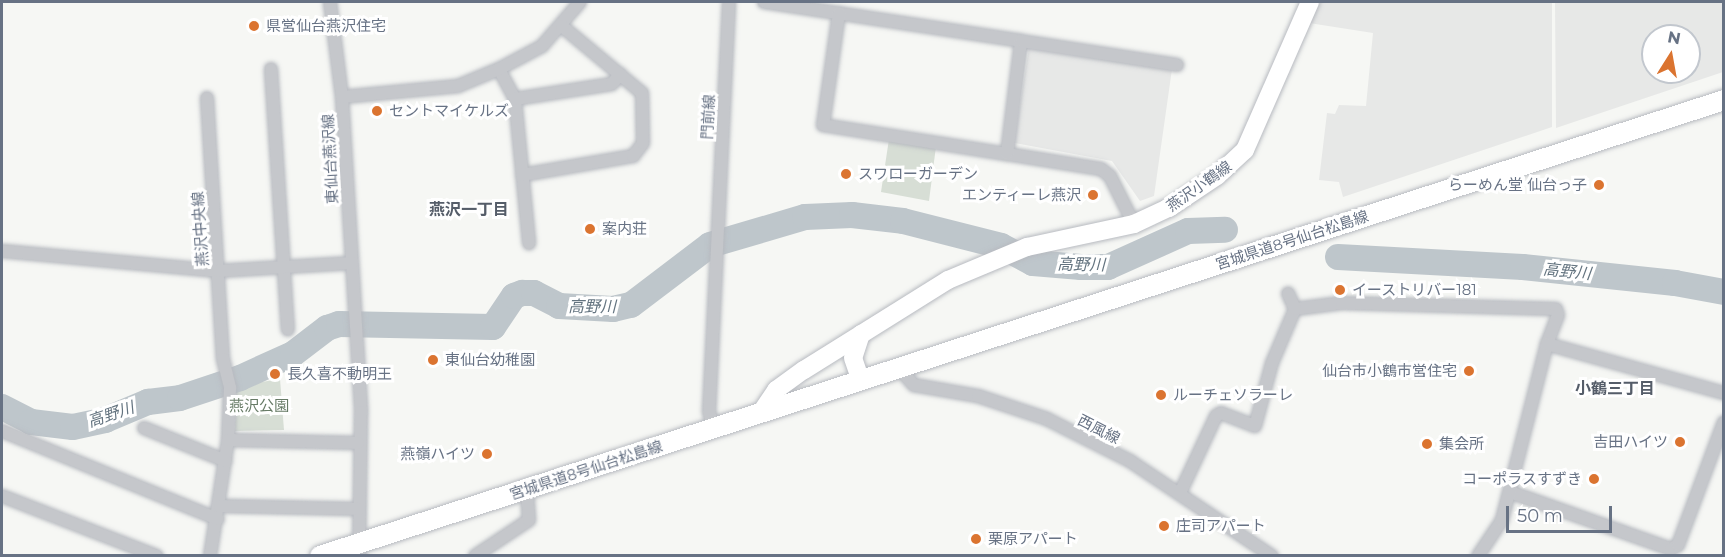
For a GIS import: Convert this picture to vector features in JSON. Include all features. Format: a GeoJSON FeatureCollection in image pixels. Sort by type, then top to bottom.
{"type":"FeatureCollection","features":[{"type":"Feature","properties":{"kind":"main road","name":"宮城県道8号仙台松島線"},"geometry":{"type":"LineString","coordinates":[[320,555],[359,549],[527,489],[1724,100]]}},
{"type":"Feature","properties":{"kind":"street","name":"東仙台燕沢線"},"geometry":{"type":"LineString","coordinates":[[330,2],[342,97],[361,412],[358,443]]}},
{"type":"Feature","properties":{"kind":"street"},"geometry":{"type":"LineString","coordinates":[[342,97],[458,86],[499,69],[542,46],[562,26],[580,2]]}},
{"type":"Feature","properties":{"kind":"street","name":"門前線"},"geometry":{"type":"LineString","coordinates":[[714,429],[710,412],[729,2]]}},
{"type":"Feature","properties":{"kind":"street"},"geometry":{"type":"LineString","coordinates":[[764,2],[1177,65]]}},
{"type":"Feature","properties":{"kind":"street","name":"燕沢小鶴線"},"geometry":{"type":"LineString","coordinates":[[861,334],[948,280],[1006,255],[1027,247],[1134,224],[1169,208],[1233,164],[1245,150],[1310,2]]}},
{"type":"Feature","properties":{"kind":"street"},"geometry":{"type":"LineString","coordinates":[[839,13],[823,125],[1101,169],[1110,176],[1134,224]]}},
{"type":"Feature","properties":{"kind":"street"},"geometry":{"type":"LineString","coordinates":[[522,175],[633,156],[643,143],[642,93],[562,26]]}},
{"type":"Feature","properties":{"kind":"street"},"geometry":{"type":"LineString","coordinates":[[1007,154],[1021,41]]}},
{"type":"Feature","properties":{"kind":"street"},"geometry":{"type":"LineString","coordinates":[[271,69],[288,329]]}},
{"type":"Feature","properties":{"kind":"street"},"geometry":{"type":"LineString","coordinates":[[499,69],[515,99],[529,243]]}},
{"type":"Feature","properties":{"kind":"street"},"geometry":{"type":"LineString","coordinates":[[515,99],[612,84],[620,74]]}},
{"type":"Feature","properties":{"kind":"street","name":"燕沢中央線"},"geometry":{"type":"LineString","coordinates":[[207,98],[224,364],[230,388],[228,440]]}},
{"type":"Feature","properties":{"kind":"street"},"geometry":{"type":"LineString","coordinates":[[2,251],[218,271],[352,263]]}},
{"type":"Feature","properties":{"kind":"street"},"geometry":{"type":"LineString","coordinates":[[1180,493],[1215,416],[1221,413],[1255,426],[1272,363],[1295,309],[1288,293]]}},
{"type":"Feature","properties":{"kind":"street"},"geometry":{"type":"LineString","coordinates":[[1295,309],[1353,303],[1556,309],[1558,315],[1546,344],[1502,520],[1478,555]]}},
{"type":"Feature","properties":{"kind":"street"},"geometry":{"type":"LineString","coordinates":[[856,383],[853,358],[861,334]]}},
{"type":"Feature","properties":{"kind":"street"},"geometry":{"type":"LineString","coordinates":[[760,414],[776,390],[861,334]]}},
{"type":"Feature","properties":{"kind":"street"},"geometry":{"type":"LineString","coordinates":[[1546,344],[1724,393]]}},
{"type":"Feature","properties":{"kind":"street","name":"西風線"},"geometry":{"type":"LineString","coordinates":[[899,368],[914,386],[978,396],[1047,419],[1130,461],[1272,555]]}},
{"type":"Feature","properties":{"kind":"street"},"geometry":{"type":"LineString","coordinates":[[1510,492],[1671,549],[1678,545],[1724,422]]}},
{"type":"Feature","properties":{"kind":"street"},"geometry":{"type":"LineString","coordinates":[[144,428],[226,461]]}},
{"type":"Feature","properties":{"kind":"street"},"geometry":{"type":"LineString","coordinates":[[2,431],[218,519]]}},
{"type":"Feature","properties":{"kind":"street"},"geometry":{"type":"LineString","coordinates":[[210,555],[218,519],[228,440],[358,443],[359,549]]}},
{"type":"Feature","properties":{"kind":"street"},"geometry":{"type":"LineString","coordinates":[[475,555],[529,520],[527,489]]}},
{"type":"Feature","properties":{"kind":"street"},"geometry":{"type":"LineString","coordinates":[[2,496],[157,555]]}},
{"type":"Feature","properties":{"kind":"street"},"geometry":{"type":"LineString","coordinates":[[220,506],[359,509]]}},
{"type":"Feature","properties":{"kind":"shaded area"},"geometry":{"type":"Polygon","coordinates":[[[1321,2],[1552,2],[1552,127],[1343,197],[1339,182],[1319,180],[1327,113],[1335,114],[1339,105],[1366,106],[1373,33],[1309,23],[1321,2]]]}},
{"type":"Feature","properties":{"kind":"shaded area"},"geometry":{"type":"Polygon","coordinates":[[[1555,2],[1723,2],[1723,72],[1701,79],[1701,24],[1641,24],[1641,84],[1687,84],[1556,128],[1555,2]]]}},
{"type":"Feature","properties":{"kind":"shaded area"},"geometry":{"type":"Polygon","coordinates":[[[1029,48],[1172,69],[1154,196],[1140,201],[1112,161],[1014,143],[1029,48]]]}},
{"type":"Feature","properties":{"kind":"green space"},"geometry":{"type":"Polygon","coordinates":[[[889,139],[936,146],[929,201],[881,192],[889,139]]]}},
{"type":"Feature","properties":{"kind":"green space","name":"燕沢公園"},"geometry":{"type":"Polygon","coordinates":[[[280,379],[284,430],[235,431],[236,386],[280,379]]]}},
{"type":"Feature","properties":{"kind":"waterway","name":"高野川"},"geometry":{"type":"LineString","coordinates":[[2,407],[31,422],[73,427],[105,420],[148,402],[180,398],[240,378],[293,354],[327,328],[339,324],[493,327],[514,296],[522,293],[534,293],[559,306],[613,309],[631,305],[710,245],[805,217],[852,215],[903,221],[1001,246],[1033,263],[1081,267],[1108,267],[1188,231],[1225,230]]}},
{"type":"Feature","properties":{"kind":"waterway","name":"高野川"},"geometry":{"type":"LineString","coordinates":[[1338,257],[1523,267],[1675,283],[1724,292]]}},
{"type":"Feature","properties":{"kind":"place","name":"県営仙台燕沢住宅"},"geometry":{"type":"Point","coordinates":[254,26]}},
{"type":"Feature","properties":{"kind":"place","name":"セントマイケルズ"},"geometry":{"type":"Point","coordinates":[377,111]}},
{"type":"Feature","properties":{"kind":"place","name":"スワローガーデン"},"geometry":{"type":"Point","coordinates":[846,174]}},
{"type":"Feature","properties":{"kind":"place","name":"らーめん堂 仙台っ子"},"geometry":{"type":"Point","coordinates":[1599,185]}},
{"type":"Feature","properties":{"kind":"place","name":"エンティーレ燕沢"},"geometry":{"type":"Point","coordinates":[1093,195]}},
{"type":"Feature","properties":{"kind":"place","name":"案内荘"},"geometry":{"type":"Point","coordinates":[590,229]}},
{"type":"Feature","properties":{"kind":"place","name":"イーストリバー181"},"geometry":{"type":"Point","coordinates":[1340,290]}},
{"type":"Feature","properties":{"kind":"place","name":"東仙台幼稚園"},"geometry":{"type":"Point","coordinates":[433,360]}},
{"type":"Feature","properties":{"kind":"place","name":"仙台市小鶴市営住宅"},"geometry":{"type":"Point","coordinates":[1469,371]}},
{"type":"Feature","properties":{"kind":"place","name":"長久喜不動明王"},"geometry":{"type":"Point","coordinates":[275,374]}},
{"type":"Feature","properties":{"kind":"place","name":"ルーチェソラーレ"},"geometry":{"type":"Point","coordinates":[1161,395]}},
{"type":"Feature","properties":{"kind":"place","name":"吉田ハイツ"},"geometry":{"type":"Point","coordinates":[1680,442]}},
{"type":"Feature","properties":{"kind":"place","name":"集会所"},"geometry":{"type":"Point","coordinates":[1427,444]}},
{"type":"Feature","properties":{"kind":"place","name":"燕嶺ハイツ"},"geometry":{"type":"Point","coordinates":[487,454]}},
{"type":"Feature","properties":{"kind":"place","name":"コーポラスすずき"},"geometry":{"type":"Point","coordinates":[1594,479]}},
{"type":"Feature","properties":{"kind":"place","name":"庄司アパート"},"geometry":{"type":"Point","coordinates":[1164,526]}},
{"type":"Feature","properties":{"kind":"place","name":"栗原アパート"},"geometry":{"type":"Point","coordinates":[976,539]}},
{"type":"Feature","properties":{"kind":"district","name":"燕沢一丁目"},"geometry":{"type":"Point","coordinates":[469,210]}},
{"type":"Feature","properties":{"kind":"district","name":"小鶴三丁目"},"geometry":{"type":"Point","coordinates":[1615,389]}}]}
